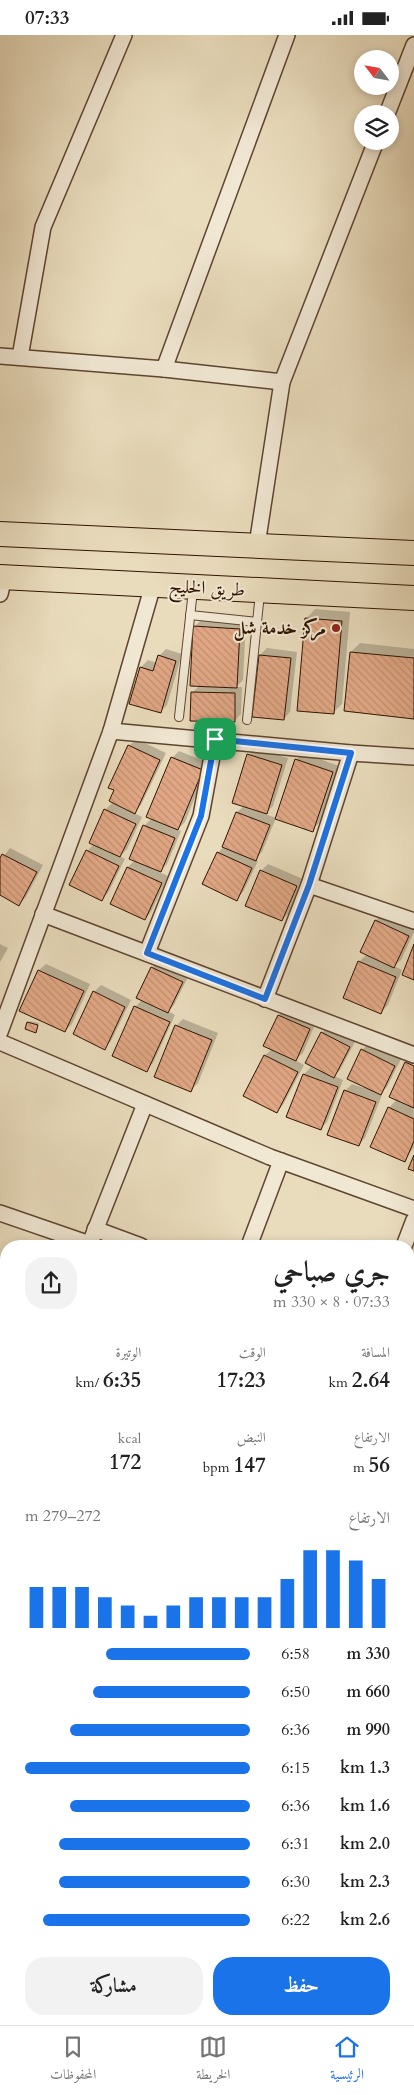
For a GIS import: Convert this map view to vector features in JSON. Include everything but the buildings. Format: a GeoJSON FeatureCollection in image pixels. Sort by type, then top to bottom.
{"type":"FeatureCollection","features":[{"type":"Feature","properties":{"kind":"main road"},"geometry":{"type":"LineString","coordinates":[[0,534],[414,553]]}},
{"type":"Feature","properties":{"kind":"main road","name":"طريق الخليج"},"geometry":{"type":"LineString","coordinates":[[1,583],[153,585],[414,599]]}},
{"type":"Feature","properties":{"kind":"street"},"geometry":{"type":"LineString","coordinates":[[20,357],[43,227],[124,35]]}},
{"type":"Feature","properties":{"kind":"street"},"geometry":{"type":"LineString","coordinates":[[164,369],[287,35]]}},
{"type":"Feature","properties":{"kind":"street"},"geometry":{"type":"LineString","coordinates":[[391,105],[414,45]]}},
{"type":"Feature","properties":{"kind":"street"},"geometry":{"type":"LineString","coordinates":[[257,545],[282,383],[373,150]]}},
{"type":"Feature","properties":{"kind":"street"},"geometry":{"type":"LineString","coordinates":[[0,356],[164,369],[282,383]]}},
{"type":"Feature","properties":{"kind":"street"},"geometry":{"type":"LineString","coordinates":[[0,1032],[111,731],[153,585]]}},
{"type":"Feature","properties":{"kind":"street"},"geometry":{"type":"LineString","coordinates":[[111,731],[414,757]]}},
{"type":"Feature","properties":{"kind":"street"},"geometry":{"type":"LineString","coordinates":[[147,953],[201,816],[215,739]]}},
{"type":"Feature","properties":{"kind":"street"},"geometry":{"type":"LineString","coordinates":[[265,999],[309,885],[351,753]]}},
{"type":"Feature","properties":{"kind":"street"},"geometry":{"type":"LineString","coordinates":[[309,885],[414,921]]}},
{"type":"Feature","properties":{"kind":"street"},"geometry":{"type":"LineString","coordinates":[[43,914],[414,1055]]}},
{"type":"Feature","properties":{"kind":"street"},"geometry":{"type":"LineString","coordinates":[[0,1042],[281,1161],[414,1209]]}},
{"type":"Feature","properties":{"kind":"street"},"geometry":{"type":"LineString","coordinates":[[91,1240],[145,1104]]}},
{"type":"Feature","properties":{"kind":"street"},"geometry":{"type":"LineString","coordinates":[[251,1240],[281,1161]]}},
{"type":"Feature","properties":{"kind":"street"},"geometry":{"type":"LineString","coordinates":[[0,1213],[75,1240]]}},
{"type":"Feature","properties":{"kind":"street"},"geometry":{"type":"LineString","coordinates":[[406,1240],[414,1220]]}},
{"type":"Feature","properties":{"kind":"street"},"geometry":{"type":"LineString","coordinates":[[96,1229],[125,1240]]}},
{"type":"Feature","properties":{"kind":"lane"},"geometry":{"type":"LineString","coordinates":[[179,717],[193,587]]}},
{"type":"Feature","properties":{"kind":"lane"},"geometry":{"type":"LineString","coordinates":[[247,720],[260,591]]}},
{"type":"Feature","properties":{"kind":"lane"},"geometry":{"type":"LineString","coordinates":[[190,615],[257,621]]}},
{"type":"Feature","properties":{"kind":"place","name":"مركز خدمة شل"},"geometry":{"type":"Point","coordinates":[336,628]}},
{"type":"Feature","properties":{"kind":"route"},"geometry":{"type":"LineString","coordinates":[[215,739],[351,753],[309,885],[265,999],[147,953],[201,816],[215,739]]}}]}
